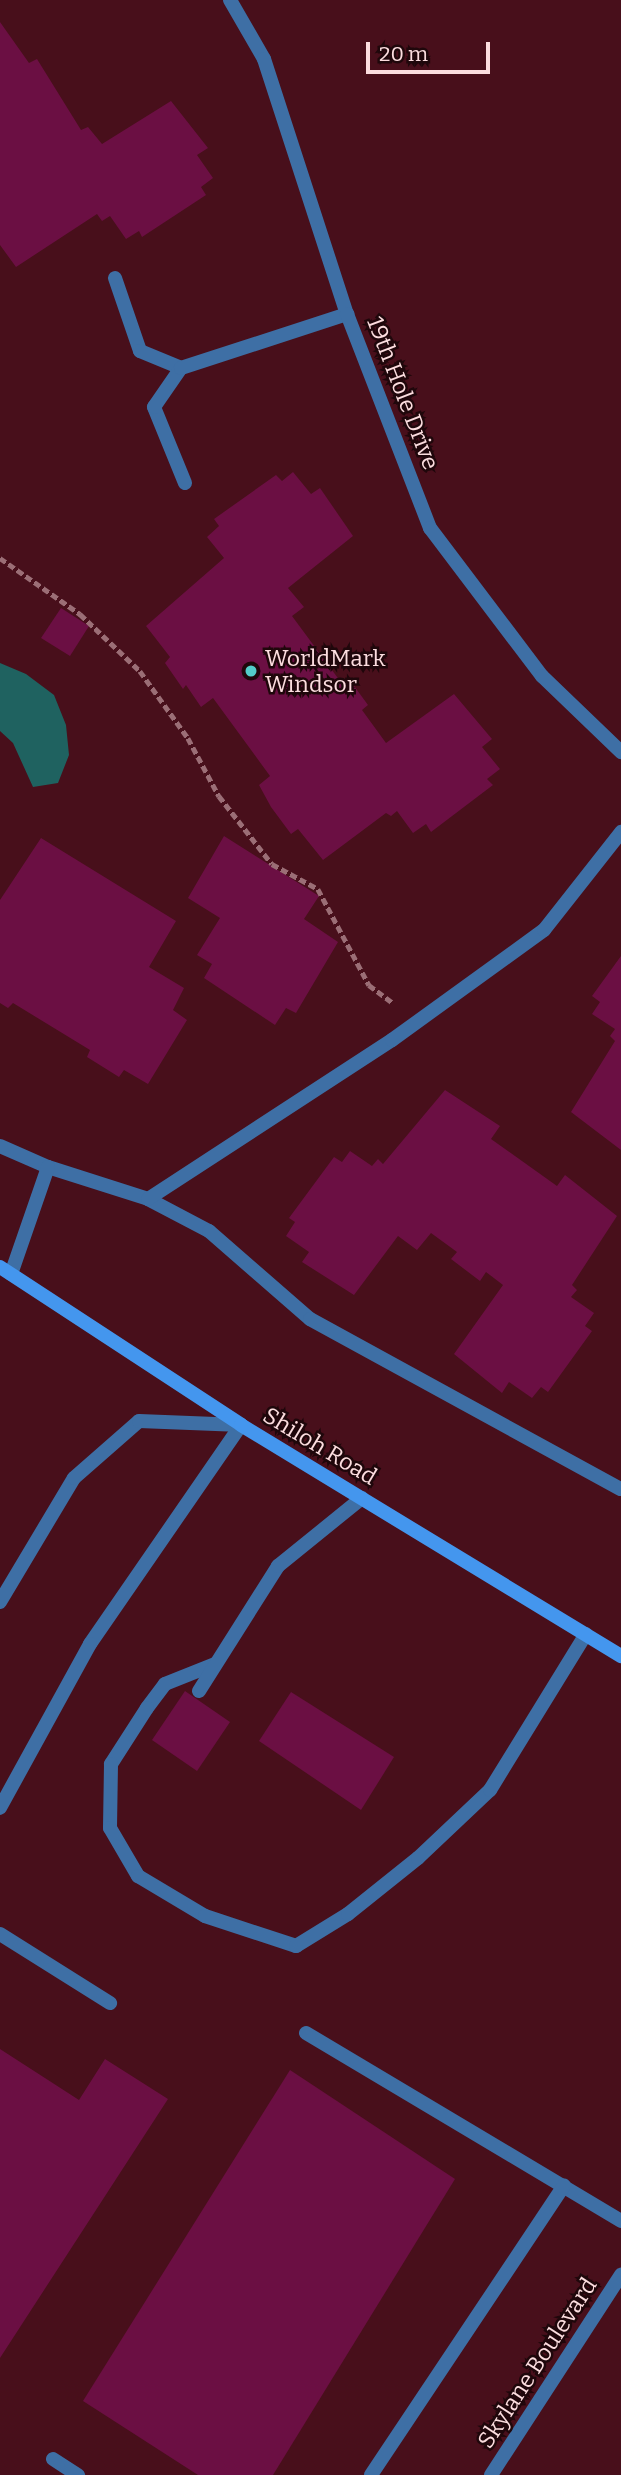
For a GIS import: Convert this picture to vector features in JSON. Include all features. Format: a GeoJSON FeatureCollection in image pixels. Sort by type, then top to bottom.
{"type":"FeatureCollection","features":[{"type":"Feature","properties":{"kind":"main road","name":"Shiloh Road"},"geometry":{"type":"LineString","coordinates":[[5,1270],[241,1424],[621,1656]]}},
{"type":"Feature","properties":{"kind":"street","name":"19th Hole Drive"},"geometry":{"type":"LineString","coordinates":[[230,0],[264,59],[347,313],[430,528],[542,676],[621,752]]}},
{"type":"Feature","properties":{"kind":"street"},"geometry":{"type":"LineString","coordinates":[[115,278],[139,351],[181,368]]}},
{"type":"Feature","properties":{"kind":"street"},"geometry":{"type":"LineString","coordinates":[[185,483],[154,407],[181,368],[347,313]]}},
{"type":"Feature","properties":{"kind":"street"},"geometry":{"type":"LineString","coordinates":[[148,1199],[418,1021],[544,930],[621,832]]}},
{"type":"Feature","properties":{"kind":"street"},"geometry":{"type":"LineString","coordinates":[[0,1146],[48,1167],[148,1199],[209,1231],[310,1319],[621,1489]]}},
{"type":"Feature","properties":{"kind":"street"},"geometry":{"type":"LineString","coordinates":[[5,1270],[48,1167]]}},
{"type":"Feature","properties":{"kind":"street"},"geometry":{"type":"LineString","coordinates":[[0,1602],[74,1478],[139,1421],[241,1424]]}},
{"type":"Feature","properties":{"kind":"street"},"geometry":{"type":"LineString","coordinates":[[0,1808],[90,1644],[241,1424]]}},
{"type":"Feature","properties":{"kind":"street"},"geometry":{"type":"LineString","coordinates":[[199,1690],[278,1566],[362,1498]]}},
{"type":"Feature","properties":{"kind":"street"},"geometry":{"type":"LineString","coordinates":[[215,1664],[164,1684],[111,1764],[110,1828],[138,1876],[205,1916],[296,1946],[348,1914],[418,1858],[490,1790],[586,1634]]}},
{"type":"Feature","properties":{"kind":"street"},"geometry":{"type":"LineString","coordinates":[[0,1934],[110,2003]]}},
{"type":"Feature","properties":{"kind":"street"},"geometry":{"type":"LineString","coordinates":[[306,2032],[621,2221]]}},
{"type":"Feature","properties":{"kind":"street"},"geometry":{"type":"LineString","coordinates":[[371,2475],[564,2186]]}},
{"type":"Feature","properties":{"kind":"street","name":"Skylane Boulevard"},"geometry":{"type":"LineString","coordinates":[[491,2475],[621,2275]]}},
{"type":"Feature","properties":{"kind":"street"},"geometry":{"type":"LineString","coordinates":[[53,2459],[78,2475]]}},
{"type":"Feature","properties":{"kind":"path"},"geometry":{"type":"LineString","coordinates":[[0,558],[80,614],[140,671],[188,738],[227,806],[272,864],[318,889],[369,985],[418,1021]]}},
{"type":"Feature","properties":{"kind":"water"},"geometry":{"type":"Polygon","coordinates":[[[0,663],[26,674],[54,695],[66,725],[69,755],[58,783],[33,787],[13,743],[0,731],[0,663]]]}},
{"type":"Feature","properties":{"kind":"building"},"geometry":{"type":"Polygon","coordinates":[[[0,22],[29,63],[37,59],[81,130],[88,127],[102,144],[171,101],[208,148],[197,155],[213,178],[201,187],[206,195],[142,237],[139,231],[126,239],[110,216],[102,221],[97,214],[16,267],[0,245],[0,22]]]}},
{"type":"Feature","properties":{"kind":"building","name":"WorldMark Windsor"},"geometry":{"type":"Polygon","coordinates":[[[293,472],[311,494],[320,488],[353,536],[288,588],[304,607],[292,616],[343,685],[349,679],[368,705],[362,710],[386,743],[454,694],[492,739],[482,747],[500,769],[487,779],[493,785],[431,832],[426,824],[413,833],[397,811],[391,816],[386,813],[323,860],[298,829],[291,834],[271,807],[259,785],[270,776],[213,698],[201,707],[186,685],[183,689],[165,663],[170,657],[146,626],[224,558],[207,537],[219,526],[214,519],[276,475],[282,481],[293,472]]]}},
{"type":"Feature","properties":{"kind":"building"},"geometry":{"type":"Polygon","coordinates":[[[61,608],[89,626],[70,656],[41,638],[61,608]]]}},
{"type":"Feature","properties":{"kind":"building"},"geometry":{"type":"Polygon","coordinates":[[[224,836],[319,896],[304,919],[338,942],[296,1013],[286,1008],[275,1025],[204,978],[212,964],[197,955],[220,918],[188,898],[224,836]]]}},
{"type":"Feature","properties":{"kind":"building"},"geometry":{"type":"Polygon","coordinates":[[[41,838],[176,921],[149,967],[184,988],[173,1010],[187,1020],[148,1084],[124,1070],[119,1077],[87,1057],[90,1050],[13,1003],[8,1008],[0,1003],[0,900],[41,838]]]}},
{"type":"Feature","properties":{"kind":"building"},"geometry":{"type":"Polygon","coordinates":[[[621,956],[621,1150],[571,1112],[615,1041],[610,1036],[615,1029],[592,1014],[600,1002],[592,996],[621,956]]]}},
{"type":"Feature","properties":{"kind":"building"},"geometry":{"type":"Polygon","coordinates":[[[445,1090],[500,1126],[491,1139],[557,1186],[565,1175],[617,1216],[572,1285],[577,1290],[571,1297],[594,1313],[585,1326],[592,1331],[548,1392],[541,1387],[532,1398],[509,1382],[502,1393],[454,1354],[503,1285],[486,1272],[480,1281],[451,1259],[457,1252],[431,1233],[417,1250],[398,1236],[354,1295],[302,1262],[309,1252],[286,1236],[295,1222],[289,1218],[334,1157],[342,1162],[350,1151],[372,1166],[378,1159],[383,1164],[445,1090]]]}},
{"type":"Feature","properties":{"kind":"building"},"geometry":{"type":"Polygon","coordinates":[[[185,1691],[230,1722],[197,1771],[152,1740],[185,1691]]]}},
{"type":"Feature","properties":{"kind":"building"},"geometry":{"type":"Polygon","coordinates":[[[291,1692],[394,1757],[361,1810],[259,1741],[291,1692]]]}},
{"type":"Feature","properties":{"kind":"building"},"geometry":{"type":"Polygon","coordinates":[[[0,2049],[79,2100],[105,2059],[168,2099],[0,2358],[0,2049]]]}},
{"type":"Feature","properties":{"kind":"building"},"geometry":{"type":"Polygon","coordinates":[[[290,2070],[455,2179],[273,2475],[198,2475],[83,2401],[290,2070]]]}},
{"type":"Feature","properties":{"kind":"place","name":"WorldMark Windsor"},"geometry":{"type":"Point","coordinates":[251,671]}}]}
